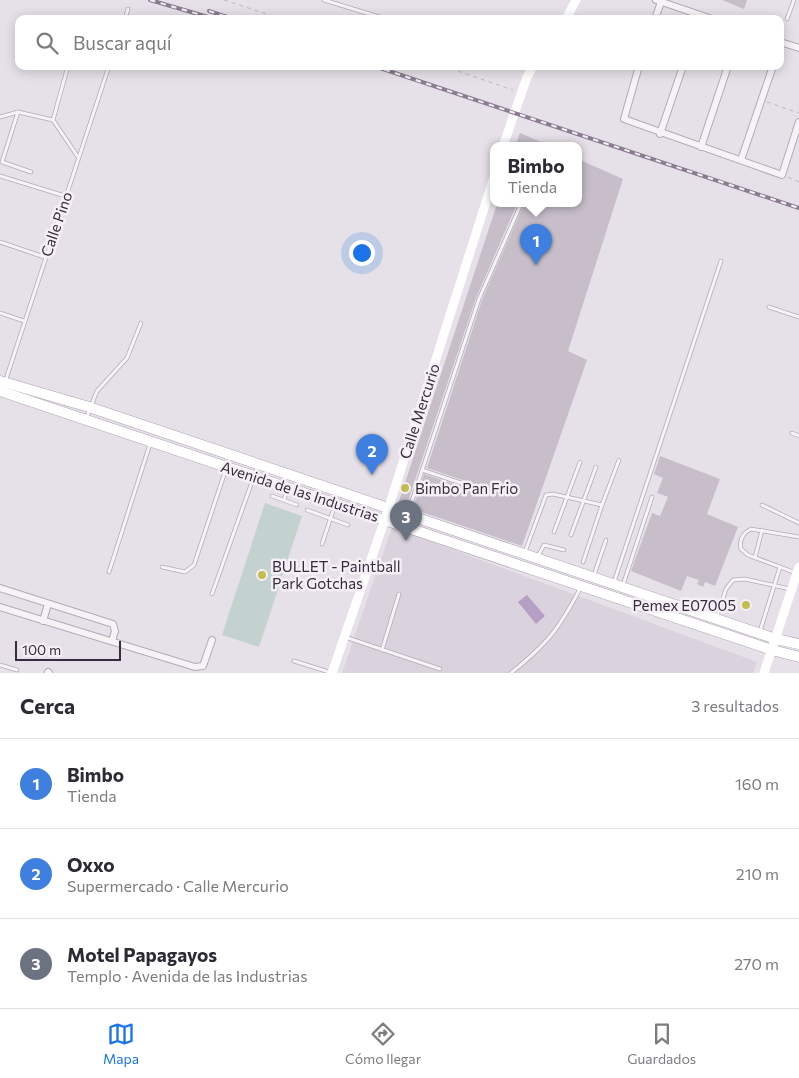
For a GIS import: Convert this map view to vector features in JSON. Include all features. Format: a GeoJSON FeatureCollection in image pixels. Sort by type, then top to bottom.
{"type":"FeatureCollection","features":[{"type":"Feature","properties":{"kind":"main road"},"geometry":{"type":"LineString","coordinates":[[568,15],[576,0]]}},
{"type":"Feature","properties":{"kind":"main road"},"geometry":{"type":"LineString","coordinates":[[504,142],[521,93],[531,70]]}},
{"type":"Feature","properties":{"kind":"main road","name":"Calle Mercurio"},"geometry":{"type":"LineString","coordinates":[[332,673],[387,514],[490,190]]}},
{"type":"Feature","properties":{"kind":"main road","name":"Avenida de las Industrias"},"geometry":{"type":"LineString","coordinates":[[2,385],[89,408],[231,456],[287,486],[336,502],[387,514],[407,516],[417,524],[537,559],[759,634],[799,644]]}},
{"type":"Feature","properties":{"kind":"main road","name":"Avenida de las Industrias"},"geometry":{"type":"LineString","coordinates":[[2,385],[85,419],[228,467],[257,470],[417,524],[582,586],[772,650],[799,657]]}},
{"type":"Feature","properties":{"kind":"main road"},"geometry":{"type":"LineString","coordinates":[[138,437],[142,426]]}},
{"type":"Feature","properties":{"kind":"main road"},"geometry":{"type":"LineString","coordinates":[[764,673],[798,570]]}},
{"type":"Feature","properties":{"kind":"main road"},"geometry":{"type":"LineString","coordinates":[[597,580],[598,591]]}},
{"type":"Feature","properties":{"kind":"street"},"geometry":{"type":"LineString","coordinates":[[656,15],[658,0],[695,15]]}},
{"type":"Feature","properties":{"kind":"street"},"geometry":{"type":"LineString","coordinates":[[784,43],[799,48]]}},
{"type":"Feature","properties":{"kind":"street"},"geometry":{"type":"LineString","coordinates":[[639,70],[624,113],[625,121],[782,175],[799,122]]}},
{"type":"Feature","properties":{"kind":"street"},"geometry":{"type":"LineString","coordinates":[[660,134],[682,70]]}},
{"type":"Feature","properties":{"kind":"street"},"geometry":{"type":"LineString","coordinates":[[701,147],[727,70]]}},
{"type":"Feature","properties":{"kind":"street"},"geometry":{"type":"LineString","coordinates":[[741,160],[771,70]]}},
{"type":"Feature","properties":{"kind":"street"},"geometry":{"type":"LineString","coordinates":[[0,588],[113,625],[115,631],[112,641]]}},
{"type":"Feature","properties":{"kind":"street"},"geometry":{"type":"LineString","coordinates":[[43,620],[48,604]]}},
{"type":"Feature","properties":{"kind":"street"},"geometry":{"type":"LineString","coordinates":[[0,607],[200,667],[203,666],[212,640]]}},
{"type":"Feature","properties":{"kind":"lane"},"geometry":{"type":"LineString","coordinates":[[324,0],[373,15]]}},
{"type":"Feature","properties":{"kind":"lane"},"geometry":{"type":"LineString","coordinates":[[787,19],[794,0]]}},
{"type":"Feature","properties":{"kind":"lane"},"geometry":{"type":"LineString","coordinates":[[126,15],[128,9]]}},
{"type":"Feature","properties":{"kind":"lane"},"geometry":{"type":"LineString","coordinates":[[53,120],[67,70]]}},
{"type":"Feature","properties":{"kind":"lane","name":"Calle Pino"},"geometry":{"type":"LineString","coordinates":[[2,385],[108,70]]}},
{"type":"Feature","properties":{"kind":"lane"},"geometry":{"type":"LineString","coordinates":[[18,112],[2,162],[30,172]]}},
{"type":"Feature","properties":{"kind":"lane"},"geometry":{"type":"LineString","coordinates":[[0,117],[18,112],[53,120],[79,157]]}},
{"type":"Feature","properties":{"kind":"lane"},"geometry":{"type":"LineString","coordinates":[[0,176],[66,196]]}},
{"type":"Feature","properties":{"kind":"lane"},"geometry":{"type":"LineString","coordinates":[[407,516],[479,299],[520,207]]}},
{"type":"Feature","properties":{"kind":"lane"},"geometry":{"type":"LineString","coordinates":[[0,242],[44,257]]}},
{"type":"Feature","properties":{"kind":"lane"},"geometry":{"type":"LineString","coordinates":[[618,586],[720,261]]}},
{"type":"Feature","properties":{"kind":"lane"},"geometry":{"type":"LineString","coordinates":[[769,307],[799,318]]}},
{"type":"Feature","properties":{"kind":"lane"},"geometry":{"type":"LineString","coordinates":[[0,313],[24,321]]}},
{"type":"Feature","properties":{"kind":"lane"},"geometry":{"type":"LineString","coordinates":[[85,419],[103,383],[126,358],[141,324]]}},
{"type":"Feature","properties":{"kind":"lane"},"geometry":{"type":"LineString","coordinates":[[792,433],[799,436]]}},
{"type":"Feature","properties":{"kind":"lane"},"geometry":{"type":"LineString","coordinates":[[109,572],[151,441]]}},
{"type":"Feature","properties":{"kind":"lane"},"geometry":{"type":"LineString","coordinates":[[162,568],[184,572],[194,565],[231,456]]}},
{"type":"Feature","properties":{"kind":"lane"},"geometry":{"type":"LineString","coordinates":[[583,562],[619,460]]}},
{"type":"Feature","properties":{"kind":"lane"},"geometry":{"type":"LineString","coordinates":[[554,532],[580,462]]}},
{"type":"Feature","properties":{"kind":"lane"},"geometry":{"type":"LineString","coordinates":[[570,535],[596,466]]}},
{"type":"Feature","properties":{"kind":"lane"},"geometry":{"type":"LineString","coordinates":[[212,594],[257,470]]}},
{"type":"Feature","properties":{"kind":"lane"},"geometry":{"type":"LineString","coordinates":[[422,470],[482,490]]}},
{"type":"Feature","properties":{"kind":"lane"},"geometry":{"type":"LineString","coordinates":[[284,500],[287,486]]}},
{"type":"Feature","properties":{"kind":"lane"},"geometry":{"type":"LineString","coordinates":[[524,555],[544,497],[551,494],[602,505]]}},
{"type":"Feature","properties":{"kind":"lane"},"geometry":{"type":"LineString","coordinates":[[272,496],[297,505]]}},
{"type":"Feature","properties":{"kind":"lane"},"geometry":{"type":"LineString","coordinates":[[618,586],[652,497]]}},
{"type":"Feature","properties":{"kind":"lane"},"geometry":{"type":"LineString","coordinates":[[322,544],[336,502]]}},
{"type":"Feature","properties":{"kind":"lane"},"geometry":{"type":"LineString","coordinates":[[762,505],[799,523]]}},
{"type":"Feature","properties":{"kind":"lane"},"geometry":{"type":"LineString","coordinates":[[307,510],[348,524]]}},
{"type":"Feature","properties":{"kind":"lane"},"geometry":{"type":"LineString","coordinates":[[798,570],[780,567],[755,558],[741,549],[742,537],[751,529],[799,537]]}},
{"type":"Feature","properties":{"kind":"lane"},"geometry":{"type":"LineString","coordinates":[[755,558],[762,530]]}},
{"type":"Feature","properties":{"kind":"lane"},"geometry":{"type":"LineString","coordinates":[[597,580],[606,540]]}},
{"type":"Feature","properties":{"kind":"lane"},"geometry":{"type":"LineString","coordinates":[[537,559],[544,545],[564,550]]}},
{"type":"Feature","properties":{"kind":"lane"},"geometry":{"type":"LineString","coordinates":[[759,634],[780,567]]}},
{"type":"Feature","properties":{"kind":"lane"},"geometry":{"type":"LineString","coordinates":[[716,619],[726,589],[733,580],[745,579],[792,590]]}},
{"type":"Feature","properties":{"kind":"lane"},"geometry":{"type":"LineString","coordinates":[[511,673],[550,639],[564,620],[582,586]]}},
{"type":"Feature","properties":{"kind":"lane"},"geometry":{"type":"LineString","coordinates":[[382,650],[400,594]]}},
{"type":"Feature","properties":{"kind":"lane"},"geometry":{"type":"LineString","coordinates":[[344,637],[440,669]]}},
{"type":"Feature","properties":{"kind":"lane"},"geometry":{"type":"LineString","coordinates":[[294,661],[332,673]]}},
{"type":"Feature","properties":{"kind":"lane"},"geometry":{"type":"LineString","coordinates":[[0,664],[16,670]]}},
{"type":"Feature","properties":{"kind":"path"},"geometry":{"type":"LineString","coordinates":[[224,0],[270,15]]}},
{"type":"Feature","properties":{"kind":"path"},"geometry":{"type":"LineString","coordinates":[[455,70],[521,93]]}},
{"type":"Feature","properties":{"kind":"path"},"geometry":{"type":"LineString","coordinates":[[761,100],[799,113]]}},
{"type":"Feature","properties":{"kind":"path"},"geometry":{"type":"LineString","coordinates":[[782,175],[799,182]]}},
{"type":"Feature","properties":{"kind":"shaded area","name":"BULLET - Paintball Park Gotchas"},"geometry":{"type":"Polygon","coordinates":[[[265,503],[302,516],[259,647],[222,635],[265,503]]]}},
{"type":"Feature","properties":{"kind":"shaded area"},"geometry":{"type":"Polygon","coordinates":[[[392,527],[757,662],[753,673],[342,673],[392,527]]]}},
{"type":"Feature","properties":{"kind":"shaded area"},"geometry":{"type":"Polygon","coordinates":[[[527,595],[545,616],[536,624],[518,602],[527,595]]]}},
{"type":"Feature","properties":{"kind":"building"},"geometry":{"type":"Polygon","coordinates":[[[722,0],[747,0],[744,9],[722,0]]]}},
{"type":"Feature","properties":{"kind":"building"},"geometry":{"type":"Polygon","coordinates":[[[520,133],[541,142],[517,142],[520,133]]]}},
{"type":"Feature","properties":{"kind":"building"},"geometry":{"type":"Polygon","coordinates":[[[582,161],[623,179],[568,351],[587,360],[522,546],[413,509],[424,474],[481,493],[485,492],[483,487],[427,468],[482,300],[523,207],[582,207],[582,161]]]}},
{"type":"Feature","properties":{"kind":"building"},"geometry":{"type":"Polygon","coordinates":[[[496,207],[516,207],[476,298],[406,507],[398,504],[496,207]]]}},
{"type":"Feature","properties":{"kind":"building"},"geometry":{"type":"Polygon","coordinates":[[[660,456],[720,479],[707,514],[738,527],[715,586],[705,582],[703,587],[697,584],[699,580],[687,576],[681,591],[631,571],[652,513],[660,516],[668,497],[657,493],[663,478],[654,474],[660,456]]]}},
{"type":"Feature","properties":{"kind":"railway"},"geometry":{"type":"LineString","coordinates":[[150,0],[201,15]]}},
{"type":"Feature","properties":{"kind":"railway"},"geometry":{"type":"LineString","coordinates":[[209,11],[221,15]]}},
{"type":"Feature","properties":{"kind":"railway"},"geometry":{"type":"LineString","coordinates":[[386,70],[799,208]]}},
{"type":"Feature","properties":{"kind":"place","name":"Bimbo"},"geometry":{"type":"Point","coordinates":[536,265]}},
{"type":"Feature","properties":{"kind":"place","name":"Oxxo"},"geometry":{"type":"Point","coordinates":[372,475]}},
{"type":"Feature","properties":{"kind":"place","name":"Bimbo Pan Frio"},"geometry":{"type":"Point","coordinates":[405,488]}},
{"type":"Feature","properties":{"kind":"place","name":"Motel Papagayos"},"geometry":{"type":"Point","coordinates":[406,541]}},
{"type":"Feature","properties":{"kind":"place","name":"BULLET - Paintball Park Gotchas"},"geometry":{"type":"Point","coordinates":[262,575]}},
{"type":"Feature","properties":{"kind":"place","name":"Pemex E07005"},"geometry":{"type":"Point","coordinates":[746,605]}}]}
